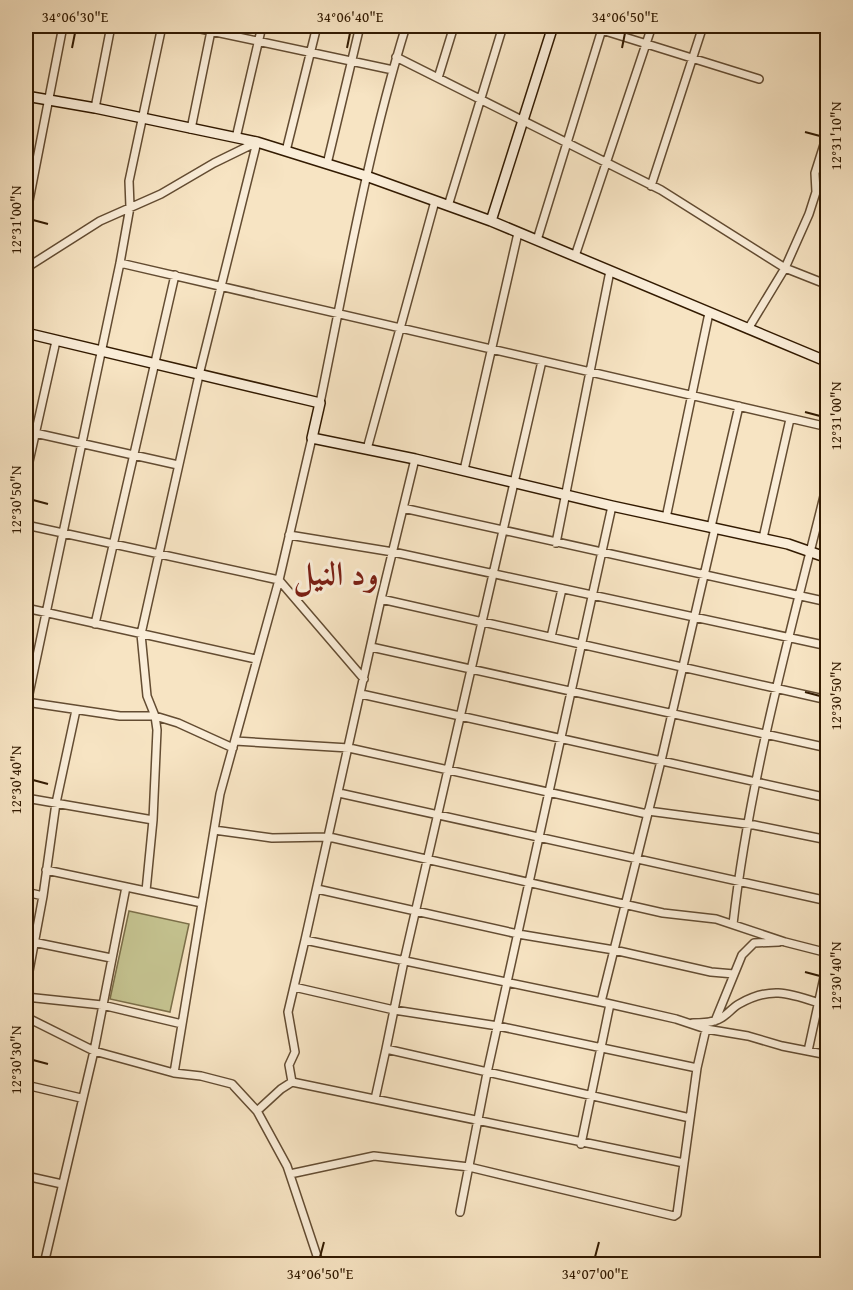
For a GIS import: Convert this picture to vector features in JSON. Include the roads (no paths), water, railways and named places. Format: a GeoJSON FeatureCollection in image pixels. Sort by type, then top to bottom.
{"type":"FeatureCollection","features":[{"type":"Feature","properties":{"kind":"street"},"geometry":{"type":"LineString","coordinates":[[26,216],[27,198],[63,26]]}},
{"type":"Feature","properties":{"kind":"street"},"geometry":{"type":"LineString","coordinates":[[95,108],[111,26]]}},
{"type":"Feature","properties":{"kind":"street"},"geometry":{"type":"LineString","coordinates":[[162,26],[129,181],[130,207],[103,353],[26,704],[120,716],[154,716],[234,744],[349,748],[648,813],[749,824],[828,840]]}},
{"type":"Feature","properties":{"kind":"street"},"geometry":{"type":"LineString","coordinates":[[187,26],[212,28],[258,41],[393,70]]}},
{"type":"Feature","properties":{"kind":"street"},"geometry":{"type":"LineString","coordinates":[[236,138],[262,26]]}},
{"type":"Feature","properties":{"kind":"street"},"geometry":{"type":"LineString","coordinates":[[286,152],[317,26]]}},
{"type":"Feature","properties":{"kind":"street"},"geometry":{"type":"LineString","coordinates":[[327,164],[360,26]]}},
{"type":"Feature","properties":{"kind":"street"},"geometry":{"type":"LineString","coordinates":[[174,1073],[220,794],[279,580],[320,403],[366,176],[406,26]]}},
{"type":"Feature","properties":{"kind":"street"},"geometry":{"type":"LineString","coordinates":[[438,78],[454,26]]}},
{"type":"Feature","properties":{"kind":"street"},"geometry":{"type":"LineString","coordinates":[[448,206],[503,26]]}},
{"type":"Feature","properties":{"kind":"street"},"geometry":{"type":"LineString","coordinates":[[491,221],[553,26]]}},
{"type":"Feature","properties":{"kind":"street"},"geometry":{"type":"LineString","coordinates":[[589,26],[603,28],[759,79]]}},
{"type":"Feature","properties":{"kind":"street"},"geometry":{"type":"LineString","coordinates":[[575,256],[652,26]]}},
{"type":"Feature","properties":{"kind":"street"},"geometry":{"type":"LineString","coordinates":[[651,186],[703,26]]}},
{"type":"Feature","properties":{"kind":"street"},"geometry":{"type":"LineString","coordinates":[[191,129],[212,28]]}},
{"type":"Feature","properties":{"kind":"street"},"geometry":{"type":"LineString","coordinates":[[537,240],[603,28]]}},
{"type":"Feature","properties":{"kind":"street"},"geometry":{"type":"LineString","coordinates":[[396,57],[651,186],[785,268],[828,285]]}},
{"type":"Feature","properties":{"kind":"street"},"geometry":{"type":"LineString","coordinates":[[26,96],[257,142],[366,176],[491,221],[828,362]]}},
{"type":"Feature","properties":{"kind":"street"},"geometry":{"type":"LineString","coordinates":[[748,329],[785,268],[816,192],[815,173],[828,132]]}},
{"type":"Feature","properties":{"kind":"street"},"geometry":{"type":"LineString","coordinates":[[26,268],[100,221],[161,194],[214,163],[257,142]]}},
{"type":"Feature","properties":{"kind":"street"},"geometry":{"type":"LineString","coordinates":[[146,891],[153,820],[157,730],[147,696],[141,634],[199,375],[257,142]]}},
{"type":"Feature","properties":{"kind":"street"},"geometry":{"type":"LineString","coordinates":[[367,449],[435,201]]}},
{"type":"Feature","properties":{"kind":"street"},"geometry":{"type":"LineString","coordinates":[[464,470],[518,232]]}},
{"type":"Feature","properties":{"kind":"street"},"geometry":{"type":"LineString","coordinates":[[120,263],[828,428]]}},
{"type":"Feature","properties":{"kind":"street"},"geometry":{"type":"LineString","coordinates":[[556,543],[609,271]]}},
{"type":"Feature","properties":{"kind":"street"},"geometry":{"type":"LineString","coordinates":[[95,624],[175,275]]}},
{"type":"Feature","properties":{"kind":"street"},"geometry":{"type":"LineString","coordinates":[[666,518],[710,313]]}},
{"type":"Feature","properties":{"kind":"street"},"geometry":{"type":"LineString","coordinates":[[26,333],[320,403]]}},
{"type":"Feature","properties":{"kind":"street"},"geometry":{"type":"LineString","coordinates":[[26,475],[56,341]]}},
{"type":"Feature","properties":{"kind":"street"},"geometry":{"type":"LineString","coordinates":[[375,1099],[415,911],[542,361]]}},
{"type":"Feature","properties":{"kind":"street"},"geometry":{"type":"LineString","coordinates":[[601,1002],[704,576],[739,406]]}},
{"type":"Feature","properties":{"kind":"street"},"geometry":{"type":"LineString","coordinates":[[763,538],[790,419]]}},
{"type":"Feature","properties":{"kind":"street"},"geometry":{"type":"LineString","coordinates":[[26,431],[178,465]]}},
{"type":"Feature","properties":{"kind":"street"},"geometry":{"type":"LineString","coordinates":[[312,438],[416,459],[612,506],[763,538],[828,558]]}},
{"type":"Feature","properties":{"kind":"street"},"geometry":{"type":"LineString","coordinates":[[292,1082],[289,1065],[295,1052],[288,1012],[381,599],[416,459]]}},
{"type":"Feature","properties":{"kind":"street"},"geometry":{"type":"LineString","coordinates":[[733,924],[738,880],[777,688],[828,480]]}},
{"type":"Feature","properties":{"kind":"street"},"geometry":{"type":"LineString","coordinates":[[460,1212],[487,1073],[612,506]]}},
{"type":"Feature","properties":{"kind":"street"},"geometry":{"type":"LineString","coordinates":[[404,508],[828,602]]}},
{"type":"Feature","properties":{"kind":"street"},"geometry":{"type":"LineString","coordinates":[[26,525],[279,580],[364,679]]}},
{"type":"Feature","properties":{"kind":"street"},"geometry":{"type":"LineString","coordinates":[[289,535],[393,552],[828,646]]}},
{"type":"Feature","properties":{"kind":"street"},"geometry":{"type":"LineString","coordinates":[[551,637],[562,589]]}},
{"type":"Feature","properties":{"kind":"street"},"geometry":{"type":"LineString","coordinates":[[381,599],[828,700]]}},
{"type":"Feature","properties":{"kind":"street"},"geometry":{"type":"LineString","coordinates":[[26,608],[256,659]]}},
{"type":"Feature","properties":{"kind":"street"},"geometry":{"type":"LineString","coordinates":[[371,648],[828,748]]}},
{"type":"Feature","properties":{"kind":"street"},"geometry":{"type":"LineString","coordinates":[[361,694],[828,798]]}},
{"type":"Feature","properties":{"kind":"street"},"geometry":{"type":"LineString","coordinates":[[26,987],[43,896],[56,803],[76,710]]}},
{"type":"Feature","properties":{"kind":"street"},"geometry":{"type":"LineString","coordinates":[[339,793],[828,901]]}},
{"type":"Feature","properties":{"kind":"street"},"geometry":{"type":"LineString","coordinates":[[26,798],[153,820]]}},
{"type":"Feature","properties":{"kind":"street"},"geometry":{"type":"LineString","coordinates":[[214,830],[272,838],[329,837],[663,913],[716,920],[828,953]]}},
{"type":"Feature","properties":{"kind":"street"},"geometry":{"type":"LineString","coordinates":[[46,870],[202,903]]}},
{"type":"Feature","properties":{"kind":"street"},"geometry":{"type":"LineString","coordinates":[[44,1264],[94,1050],[126,887]]}},
{"type":"Feature","properties":{"kind":"street"},"geometry":{"type":"LineString","coordinates":[[317,889],[518,934],[614,950],[711,972],[734,974]]}},
{"type":"Feature","properties":{"kind":"street"},"geometry":{"type":"LineString","coordinates":[[26,892],[43,896]]}},
{"type":"Feature","properties":{"kind":"street"},"geometry":{"type":"LineString","coordinates":[[306,940],[601,1002],[706,1029],[748,1035],[772,1044],[828,1055]]}},
{"type":"Feature","properties":{"kind":"street"},"geometry":{"type":"LineString","coordinates":[[33,942],[111,958]]}},
{"type":"Feature","properties":{"kind":"street"},"geometry":{"type":"LineString","coordinates":[[715,1021],[742,955],[754,944],[785,942]]}},
{"type":"Feature","properties":{"kind":"street"},"geometry":{"type":"LineString","coordinates":[[808,1051],[828,959]]}},
{"type":"Feature","properties":{"kind":"street"},"geometry":{"type":"LineString","coordinates":[[294,987],[394,1010],[498,1026],[697,1068]]}},
{"type":"Feature","properties":{"kind":"street"},"geometry":{"type":"LineString","coordinates":[[688,1023],[715,1021],[740,1003],[769,993],[791,993],[828,1006]]}},
{"type":"Feature","properties":{"kind":"street"},"geometry":{"type":"LineString","coordinates":[[26,997],[102,1005],[182,1024]]}},
{"type":"Feature","properties":{"kind":"street"},"geometry":{"type":"LineString","coordinates":[[581,1144],[589,1096],[610,1004]]}},
{"type":"Feature","properties":{"kind":"street"},"geometry":{"type":"LineString","coordinates":[[26,1017],[94,1050],[174,1073],[201,1076],[232,1084],[257,1111],[290,1174],[318,1259],[322,1264]]}},
{"type":"Feature","properties":{"kind":"street"},"geometry":{"type":"LineString","coordinates":[[290,1174],[374,1156],[469,1167],[674,1216],[677,1214],[697,1068],[706,1029]]}},
{"type":"Feature","properties":{"kind":"street"},"geometry":{"type":"LineString","coordinates":[[386,1049],[690,1118]]}},
{"type":"Feature","properties":{"kind":"street"},"geometry":{"type":"LineString","coordinates":[[257,1111],[292,1082],[581,1144],[684,1163]]}},
{"type":"Feature","properties":{"kind":"street"},"geometry":{"type":"LineString","coordinates":[[26,1085],[81,1098]]}},
{"type":"Feature","properties":{"kind":"street"},"geometry":{"type":"LineString","coordinates":[[26,1176],[62,1184]]}},
{"type":"Feature","properties":{"kind":"district","name":"ود النيل"},"geometry":{"type":"Point","coordinates":[336,573]}}]}
